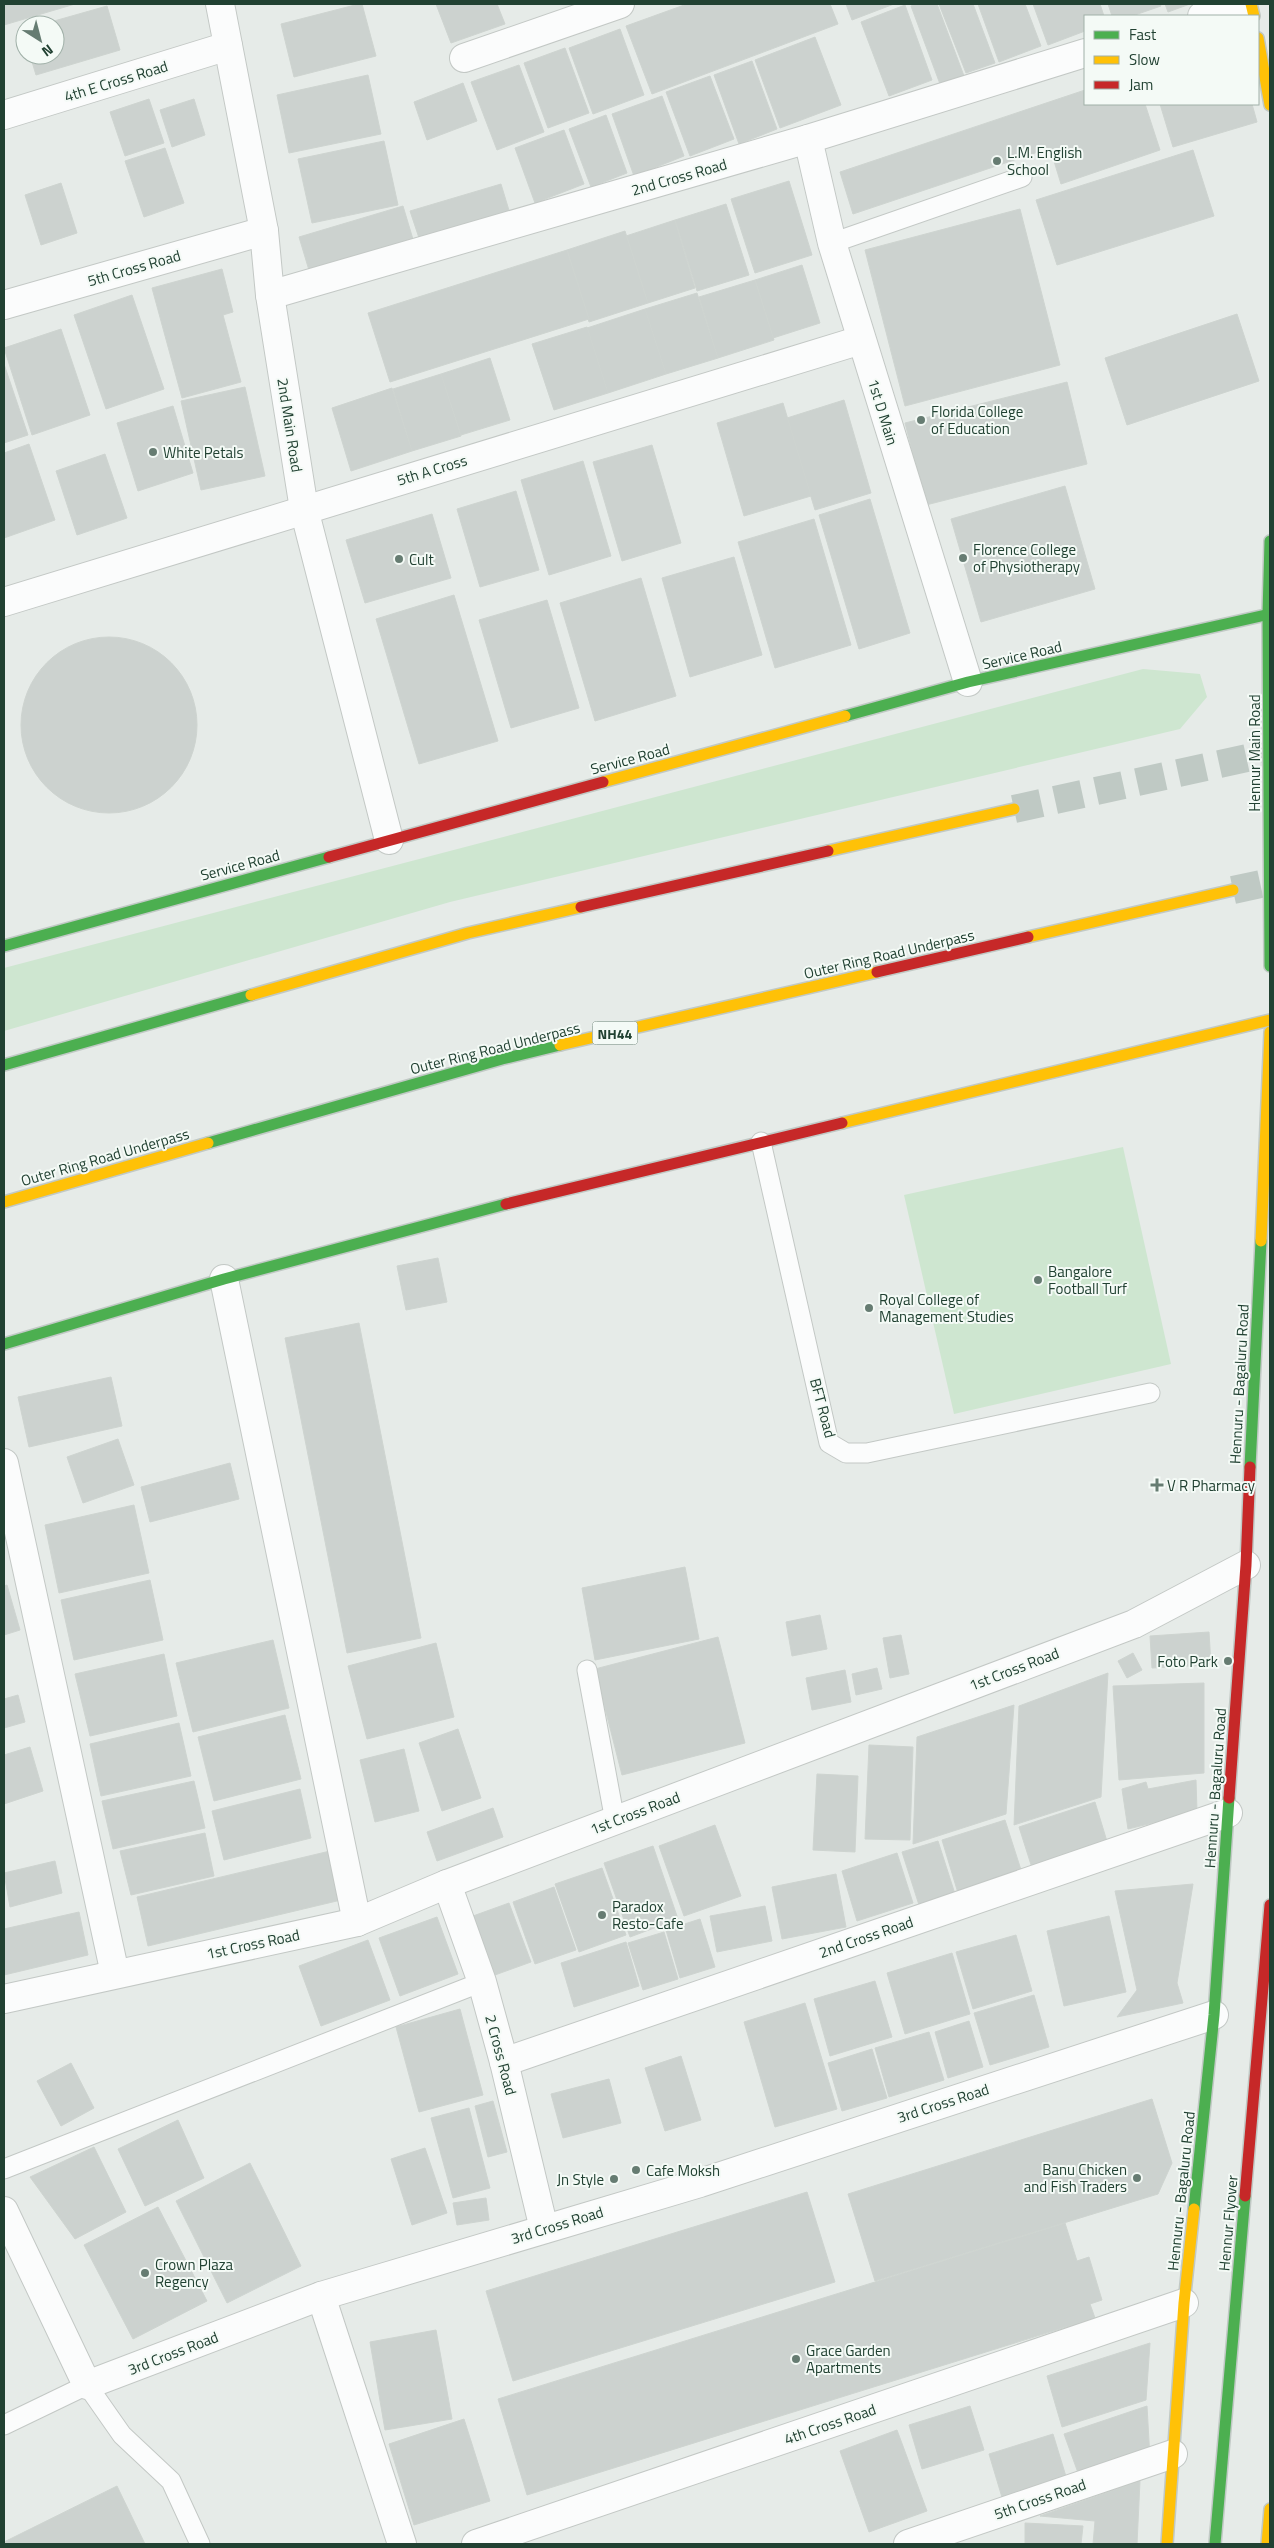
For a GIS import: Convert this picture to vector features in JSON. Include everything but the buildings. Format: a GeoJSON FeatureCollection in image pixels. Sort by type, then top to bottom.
{"type":"FeatureCollection","features":[{"type":"Feature","properties":{"kind":"main road"},"geometry":{"type":"LineString","coordinates":[[1259,44],[1270,105]]}},
{"type":"Feature","properties":{"kind":"main road","name":"Hennur Main Road"},"geometry":{"type":"LineString","coordinates":[[1270,540],[1270,966]]}},
{"type":"Feature","properties":{"kind":"main road","name":"Service Road"},"geometry":{"type":"LineString","coordinates":[[4,946],[968,682],[1269,614]]}},
{"type":"Feature","properties":{"kind":"main road"},"geometry":{"type":"LineString","coordinates":[[4,1065],[468,933],[1014,809]]}},
{"type":"Feature","properties":{"kind":"main road","name":"Outer Ring Road Underpass"},"geometry":{"type":"LineString","coordinates":[[4,1202],[502,1059],[1233,890]]}},
{"type":"Feature","properties":{"kind":"main road"},"geometry":{"type":"LineString","coordinates":[[4,1344],[224,1279],[468,1212],[1270,1020]]}},
{"type":"Feature","properties":{"kind":"main road","name":"Hennuru - Bagaluru Road"},"geometry":{"type":"LineString","coordinates":[[1167,2544],[1184,2303],[1214,2015],[1246,1565],[1270,1032]]}},
{"type":"Feature","properties":{"kind":"main road","name":"Hennur Flyover"},"geometry":{"type":"LineString","coordinates":[[1215,2544],[1270,1905]]}},
{"type":"Feature","properties":{"kind":"main road"},"geometry":{"type":"LineString","coordinates":[[1267,2544],[1270,2509]]}},
{"type":"Feature","properties":{"kind":"street","name":"2nd Main Road"},"geometry":{"type":"LineString","coordinates":[[220,4],[264,231],[270,295],[304,509],[389,840]]}},
{"type":"Feature","properties":{"kind":"street"},"geometry":{"type":"LineString","coordinates":[[464,58],[620,4]]}},
{"type":"Feature","properties":{"kind":"street"},"geometry":{"type":"LineString","coordinates":[[1205,15],[1242,4]]}},
{"type":"Feature","properties":{"kind":"street","name":"4th E Cross Road"},"geometry":{"type":"LineString","coordinates":[[4,115],[228,46]]}},
{"type":"Feature","properties":{"kind":"street","name":"2nd Cross Road"},"geometry":{"type":"LineString","coordinates":[[270,295],[808,139],[1084,53]]}},
{"type":"Feature","properties":{"kind":"street","name":"1st D Main"},"geometry":{"type":"LineString","coordinates":[[808,139],[832,243],[968,682]]}},
{"type":"Feature","properties":{"kind":"street","name":"5th Cross Road"},"geometry":{"type":"LineString","coordinates":[[4,305],[264,231]]}},
{"type":"Feature","properties":{"kind":"street","name":"5th A Cross"},"geometry":{"type":"LineString","coordinates":[[4,602],[861,340]]}},
{"type":"Feature","properties":{"kind":"street"},"geometry":{"type":"LineString","coordinates":[[224,1279],[357,1922]]}},
{"type":"Feature","properties":{"kind":"street"},"geometry":{"type":"LineString","coordinates":[[4,1463],[115,1974]]}},
{"type":"Feature","properties":{"kind":"street","name":"1st Cross Road"},"geometry":{"type":"LineString","coordinates":[[4,1999],[357,1922],[447,1884],[1134,1624],[1246,1565]]}},
{"type":"Feature","properties":{"kind":"street","name":"2nd Cross Road"},"geometry":{"type":"LineString","coordinates":[[504,2062],[1228,1813]]}},
{"type":"Feature","properties":{"kind":"street","name":"2 Cross Road"},"geometry":{"type":"LineString","coordinates":[[447,1884],[482,1982],[504,2062],[544,2229]]}},
{"type":"Feature","properties":{"kind":"street","name":"3rd Cross Road"},"geometry":{"type":"LineString","coordinates":[[87,2385],[321,2296],[700,2183],[1214,2015]]}},
{"type":"Feature","properties":{"kind":"street"},"geometry":{"type":"LineString","coordinates":[[4,2211],[87,2385]]}},
{"type":"Feature","properties":{"kind":"street"},"geometry":{"type":"LineString","coordinates":[[321,2296],[402,2544]]}},
{"type":"Feature","properties":{"kind":"street","name":"4th Cross Road"},"geometry":{"type":"LineString","coordinates":[[476,2544],[1184,2303]]}},
{"type":"Feature","properties":{"kind":"street","name":"5th Cross Road"},"geometry":{"type":"LineString","coordinates":[[908,2544],[1173,2454]]}},
{"type":"Feature","properties":{"kind":"lane"},"geometry":{"type":"LineString","coordinates":[[832,243],[1022,178]]}},
{"type":"Feature","properties":{"kind":"lane","name":"BFT Road"},"geometry":{"type":"LineString","coordinates":[[761,1142],[830,1443],[846,1453],[867,1453],[1150,1393]]}},
{"type":"Feature","properties":{"kind":"lane"},"geometry":{"type":"LineString","coordinates":[[586,1670],[614,1820]]}},
{"type":"Feature","properties":{"kind":"lane"},"geometry":{"type":"LineString","coordinates":[[4,2169],[482,1982]]}},
{"type":"Feature","properties":{"kind":"lane"},"geometry":{"type":"LineString","coordinates":[[4,2425],[87,2385],[122,2435],[171,2482],[200,2544]]}},
{"type":"Feature","properties":{"kind":"green space"},"geometry":{"type":"Polygon","coordinates":[[[1143,669],[1200,674],[1207,697],[1180,729],[450,902],[4,1031],[4,968],[1143,669]]]}},
{"type":"Feature","properties":{"kind":"green space","name":"Bangalore Football Turf"},"geometry":{"type":"Polygon","coordinates":[[[1123,1147],[1171,1364],[954,1414],[904,1195],[1123,1147]]]}},
{"type":"Feature","properties":{"kind":"tunnel"},"geometry":{"type":"LineString","coordinates":[[1014,809],[1270,753]]}},
{"type":"Feature","properties":{"kind":"tunnel"},"geometry":{"type":"LineString","coordinates":[[1233,890],[1270,882]]}},
{"type":"Feature","properties":{"kind":"traffic: fast"},"geometry":{"type":"LineString","coordinates":[[1268,614],[1270,541]]}},
{"type":"Feature","properties":{"kind":"traffic: fast"},"geometry":{"type":"LineString","coordinates":[[1268,614],[1270,966]]}},
{"type":"Feature","properties":{"kind":"traffic: fast"},"geometry":{"type":"LineString","coordinates":[[845,716],[968,682],[1270,614]]}},
{"type":"Feature","properties":{"kind":"traffic: fast"},"geometry":{"type":"LineString","coordinates":[[4,946],[329,857]]}},
{"type":"Feature","properties":{"kind":"traffic: fast"},"geometry":{"type":"LineString","coordinates":[[4,1065],[251,995]]}},
{"type":"Feature","properties":{"kind":"traffic: fast"},"geometry":{"type":"LineString","coordinates":[[208,1143],[502,1059],[560,1045]]}},
{"type":"Feature","properties":{"kind":"traffic: fast"},"geometry":{"type":"LineString","coordinates":[[4,1344],[224,1279],[506,1204]]}},
{"type":"Feature","properties":{"kind":"traffic: fast"},"geometry":{"type":"LineString","coordinates":[[1250,1467],[1261,1241]]}},
{"type":"Feature","properties":{"kind":"traffic: fast"},"geometry":{"type":"LineString","coordinates":[[1194,2209],[1214,2015],[1229,1798]]}},
{"type":"Feature","properties":{"kind":"traffic: fast"},"geometry":{"type":"LineString","coordinates":[[1215,2544],[1245,2196]]}},
{"type":"Feature","properties":{"kind":"traffic: slow"},"geometry":{"type":"LineString","coordinates":[[1251,4],[1254,15]]}},
{"type":"Feature","properties":{"kind":"traffic: slow"},"geometry":{"type":"LineString","coordinates":[[1259,44],[1270,105]]}},
{"type":"Feature","properties":{"kind":"traffic: slow"},"geometry":{"type":"LineString","coordinates":[[603,782],[845,716]]}},
{"type":"Feature","properties":{"kind":"traffic: slow"},"geometry":{"type":"LineString","coordinates":[[828,851],[1014,809]]}},
{"type":"Feature","properties":{"kind":"traffic: slow"},"geometry":{"type":"LineString","coordinates":[[1028,937],[1233,890]]}},
{"type":"Feature","properties":{"kind":"traffic: slow"},"geometry":{"type":"LineString","coordinates":[[251,995],[468,933],[581,907]]}},
{"type":"Feature","properties":{"kind":"traffic: slow"},"geometry":{"type":"LineString","coordinates":[[560,1045],[877,972]]}},
{"type":"Feature","properties":{"kind":"traffic: slow"},"geometry":{"type":"LineString","coordinates":[[842,1123],[1270,1020]]}},
{"type":"Feature","properties":{"kind":"traffic: slow"},"geometry":{"type":"LineString","coordinates":[[1261,1241],[1270,1032]]}},
{"type":"Feature","properties":{"kind":"traffic: slow"},"geometry":{"type":"LineString","coordinates":[[4,1202],[208,1143]]}},
{"type":"Feature","properties":{"kind":"traffic: slow"},"geometry":{"type":"LineString","coordinates":[[1167,2544],[1184,2303],[1194,2209]]}},
{"type":"Feature","properties":{"kind":"traffic: slow"},"geometry":{"type":"LineString","coordinates":[[1267,2544],[1270,2509]]}},
{"type":"Feature","properties":{"kind":"traffic: jam"},"geometry":{"type":"LineString","coordinates":[[329,857],[603,782]]}},
{"type":"Feature","properties":{"kind":"traffic: jam"},"geometry":{"type":"LineString","coordinates":[[581,907],[828,851]]}},
{"type":"Feature","properties":{"kind":"traffic: jam"},"geometry":{"type":"LineString","coordinates":[[877,972],[1028,937]]}},
{"type":"Feature","properties":{"kind":"traffic: jam"},"geometry":{"type":"LineString","coordinates":[[506,1204],[842,1123]]}},
{"type":"Feature","properties":{"kind":"traffic: jam"},"geometry":{"type":"LineString","coordinates":[[1229,1798],[1246,1565],[1250,1467]]}},
{"type":"Feature","properties":{"kind":"traffic: jam"},"geometry":{"type":"LineString","coordinates":[[1245,2196],[1270,1905]]}},
{"type":"Feature","properties":{"kind":"place","name":"L.M. English School"},"geometry":{"type":"Point","coordinates":[997,161]}},
{"type":"Feature","properties":{"kind":"place","name":"Florida College of Education"},"geometry":{"type":"Point","coordinates":[921,420]}},
{"type":"Feature","properties":{"kind":"place","name":"White Petals"},"geometry":{"type":"Point","coordinates":[153,452]}},
{"type":"Feature","properties":{"kind":"place","name":"Florence College of Physiotherapy"},"geometry":{"type":"Point","coordinates":[963,558]}},
{"type":"Feature","properties":{"kind":"place","name":"Cult"},"geometry":{"type":"Point","coordinates":[399,559]}},
{"type":"Feature","properties":{"kind":"place","name":"Bangalore Football Turf"},"geometry":{"type":"Point","coordinates":[1038,1280]}},
{"type":"Feature","properties":{"kind":"place","name":"Royal College of Management Studies"},"geometry":{"type":"Point","coordinates":[869,1308]}},
{"type":"Feature","properties":{"kind":"place","name":"V R Pharmacy"},"geometry":{"type":"Point","coordinates":[1157,1485]}},
{"type":"Feature","properties":{"kind":"place","name":"Foto Park"},"geometry":{"type":"Point","coordinates":[1228,1661]}},
{"type":"Feature","properties":{"kind":"place","name":"Paradox Resto-Cafe"},"geometry":{"type":"Point","coordinates":[602,1915]}},
{"type":"Feature","properties":{"kind":"place","name":"Cafe Moksh"},"geometry":{"type":"Point","coordinates":[636,2170]}},
{"type":"Feature","properties":{"kind":"place","name":"Banu Chicken and Fish Traders"},"geometry":{"type":"Point","coordinates":[1137,2178]}},
{"type":"Feature","properties":{"kind":"place","name":"Jn Style"},"geometry":{"type":"Point","coordinates":[614,2179]}},
{"type":"Feature","properties":{"kind":"place","name":"Crown Plaza Regency"},"geometry":{"type":"Point","coordinates":[145,2273]}},
{"type":"Feature","properties":{"kind":"place","name":"Grace Garden Apartments"},"geometry":{"type":"Point","coordinates":[796,2359]}}]}
